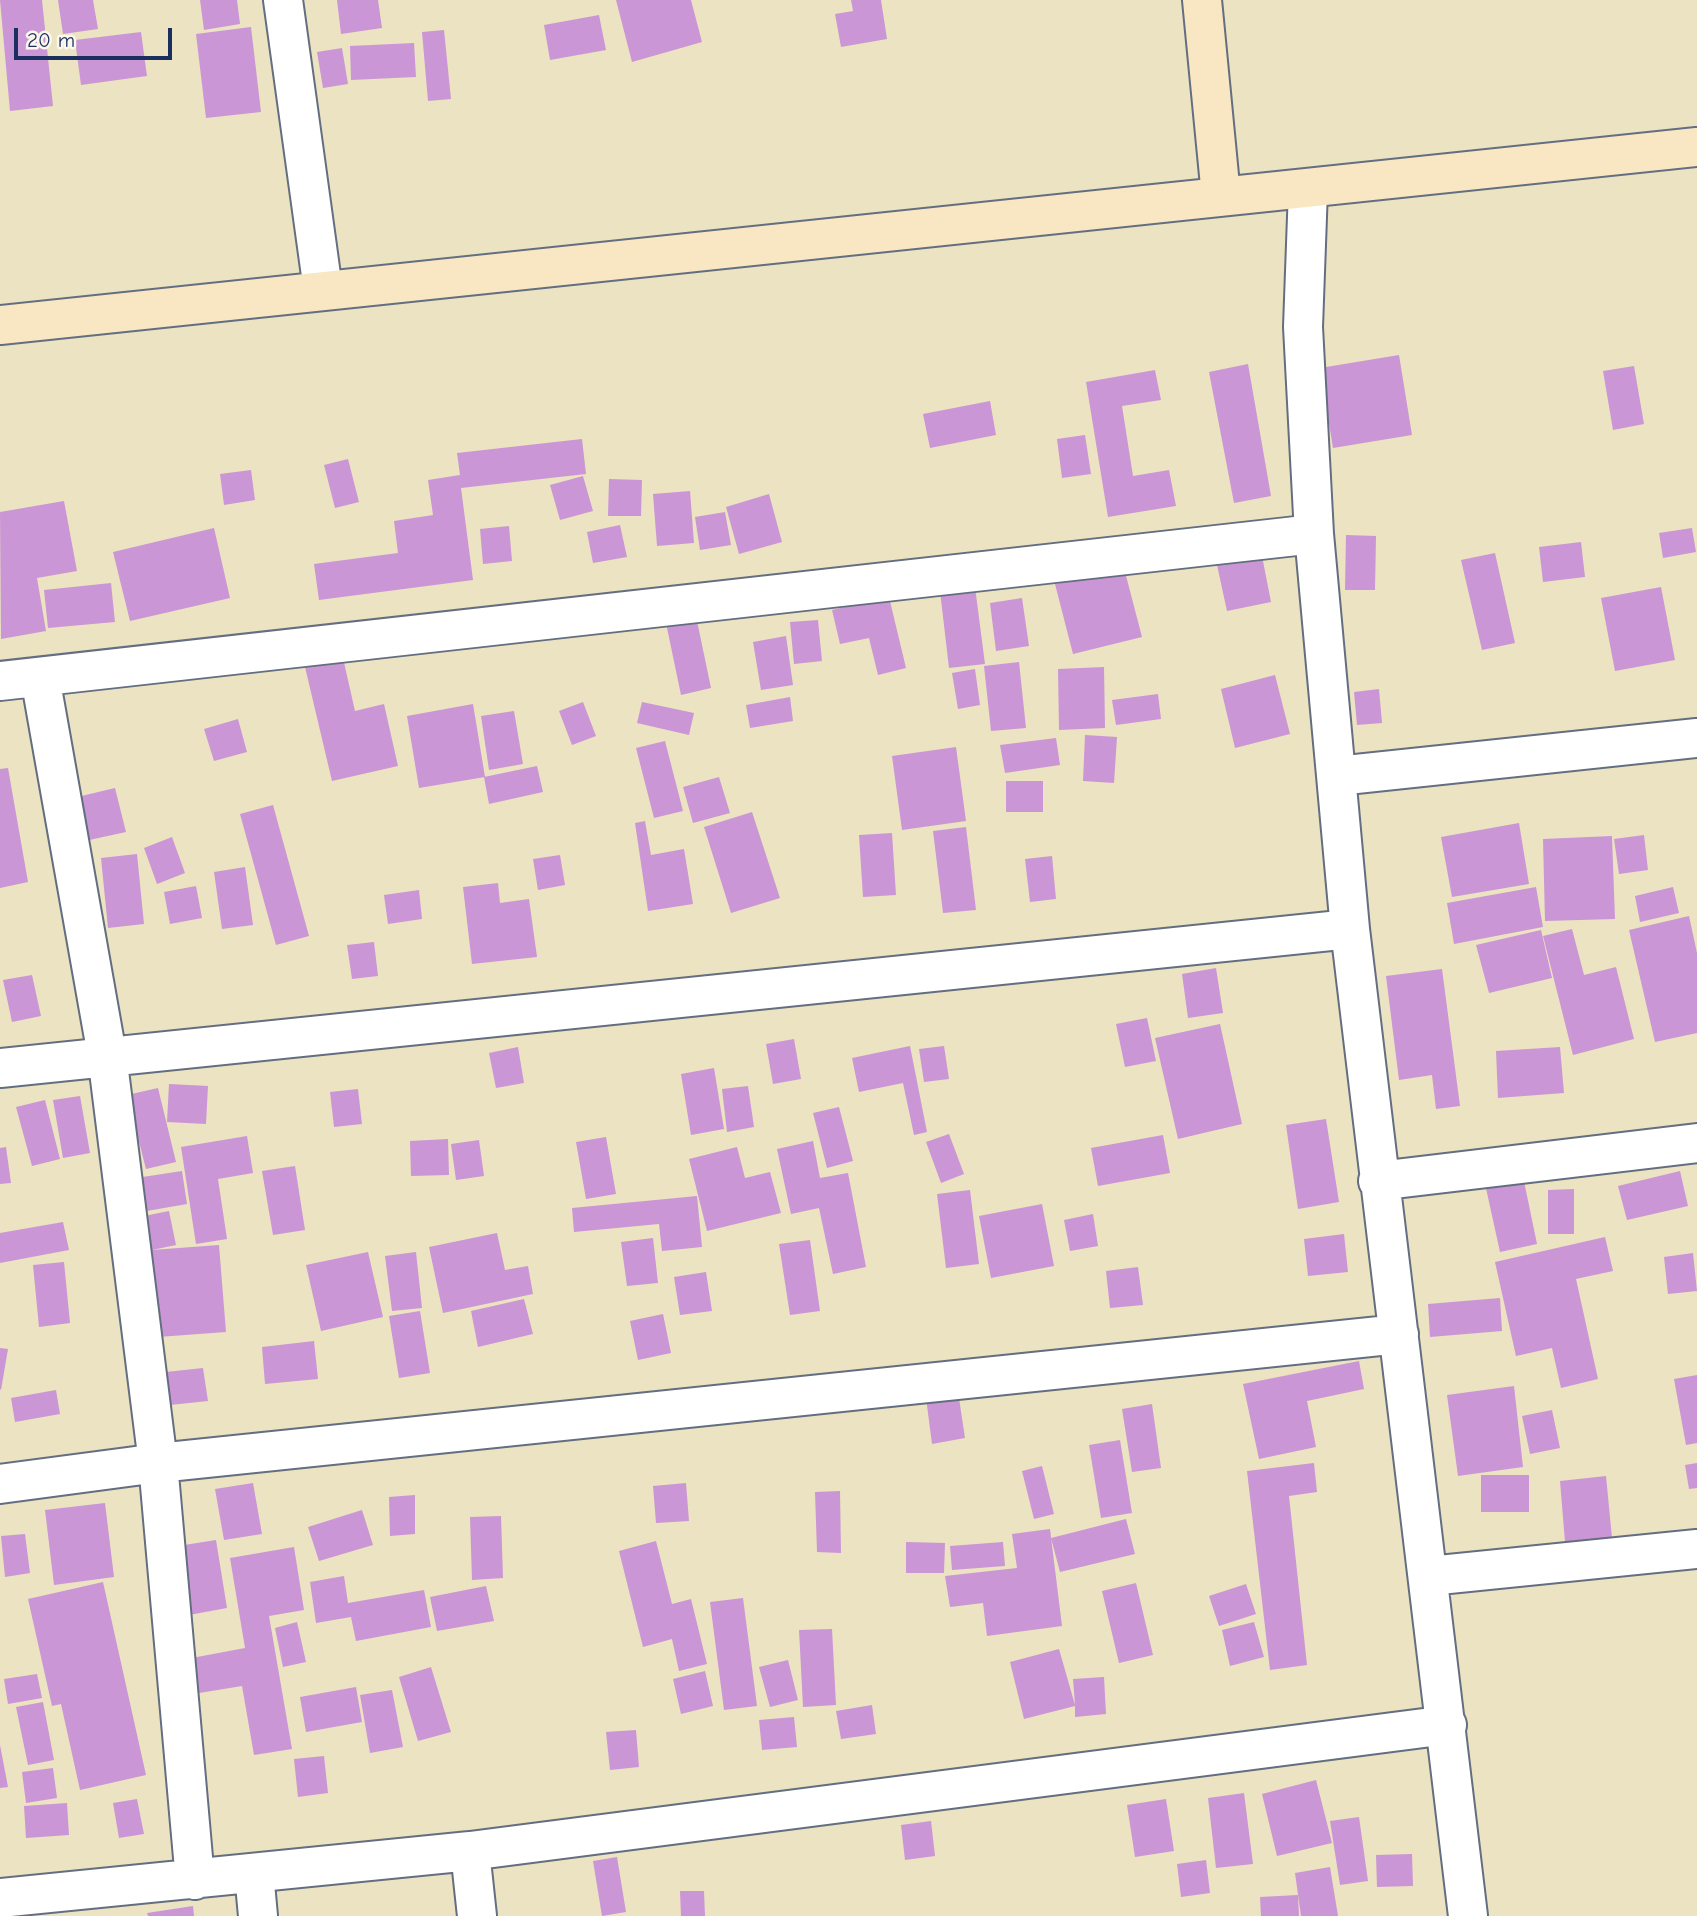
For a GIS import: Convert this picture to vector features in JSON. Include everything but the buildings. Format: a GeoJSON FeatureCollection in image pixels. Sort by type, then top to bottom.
{"type":"FeatureCollection","features":[{"type":"Feature","properties":{"kind":"main road"},"geometry":{"type":"LineString","coordinates":[[1202,0],[1221,196]]}},
{"type":"Feature","properties":{"kind":"main road"},"geometry":{"type":"LineString","coordinates":[[0,325],[1697,147]]}},
{"type":"Feature","properties":{"kind":"street"},"geometry":{"type":"LineString","coordinates":[[283,0],[323,290]]}},
{"type":"Feature","properties":{"kind":"street"},"geometry":{"type":"LineString","coordinates":[[1308,189],[1303,327],[1314,534],[1350,929],[1378,1181],[1429,1576],[1468,1916]]}},
{"type":"Feature","properties":{"kind":"street"},"geometry":{"type":"LineString","coordinates":[[0,681],[1314,534]]}},
{"type":"Feature","properties":{"kind":"street"},"geometry":{"type":"LineString","coordinates":[[40,677],[107,1055],[158,1463],[195,1880]]}},
{"type":"Feature","properties":{"kind":"street"},"geometry":{"type":"LineString","coordinates":[[1337,776],[1697,738]]}},
{"type":"Feature","properties":{"kind":"street"},"geometry":{"type":"LineString","coordinates":[[0,1068],[1350,929]]}},
{"type":"Feature","properties":{"kind":"street"},"geometry":{"type":"LineString","coordinates":[[1378,1181],[1697,1143]]}},
{"type":"Feature","properties":{"kind":"street"},"geometry":{"type":"LineString","coordinates":[[0,1483],[158,1463],[1399,1334]]}},
{"type":"Feature","properties":{"kind":"street"},"geometry":{"type":"LineString","coordinates":[[1429,1576],[1697,1549]]}},
{"type":"Feature","properties":{"kind":"street"},"geometry":{"type":"LineString","coordinates":[[0,1898],[470,1851],[1447,1725]]}},
{"type":"Feature","properties":{"kind":"street"},"geometry":{"type":"LineString","coordinates":[[470,1851],[477,1916]]}},
{"type":"Feature","properties":{"kind":"street"},"geometry":{"type":"LineString","coordinates":[[254,1873],[258,1916]]}}]}
